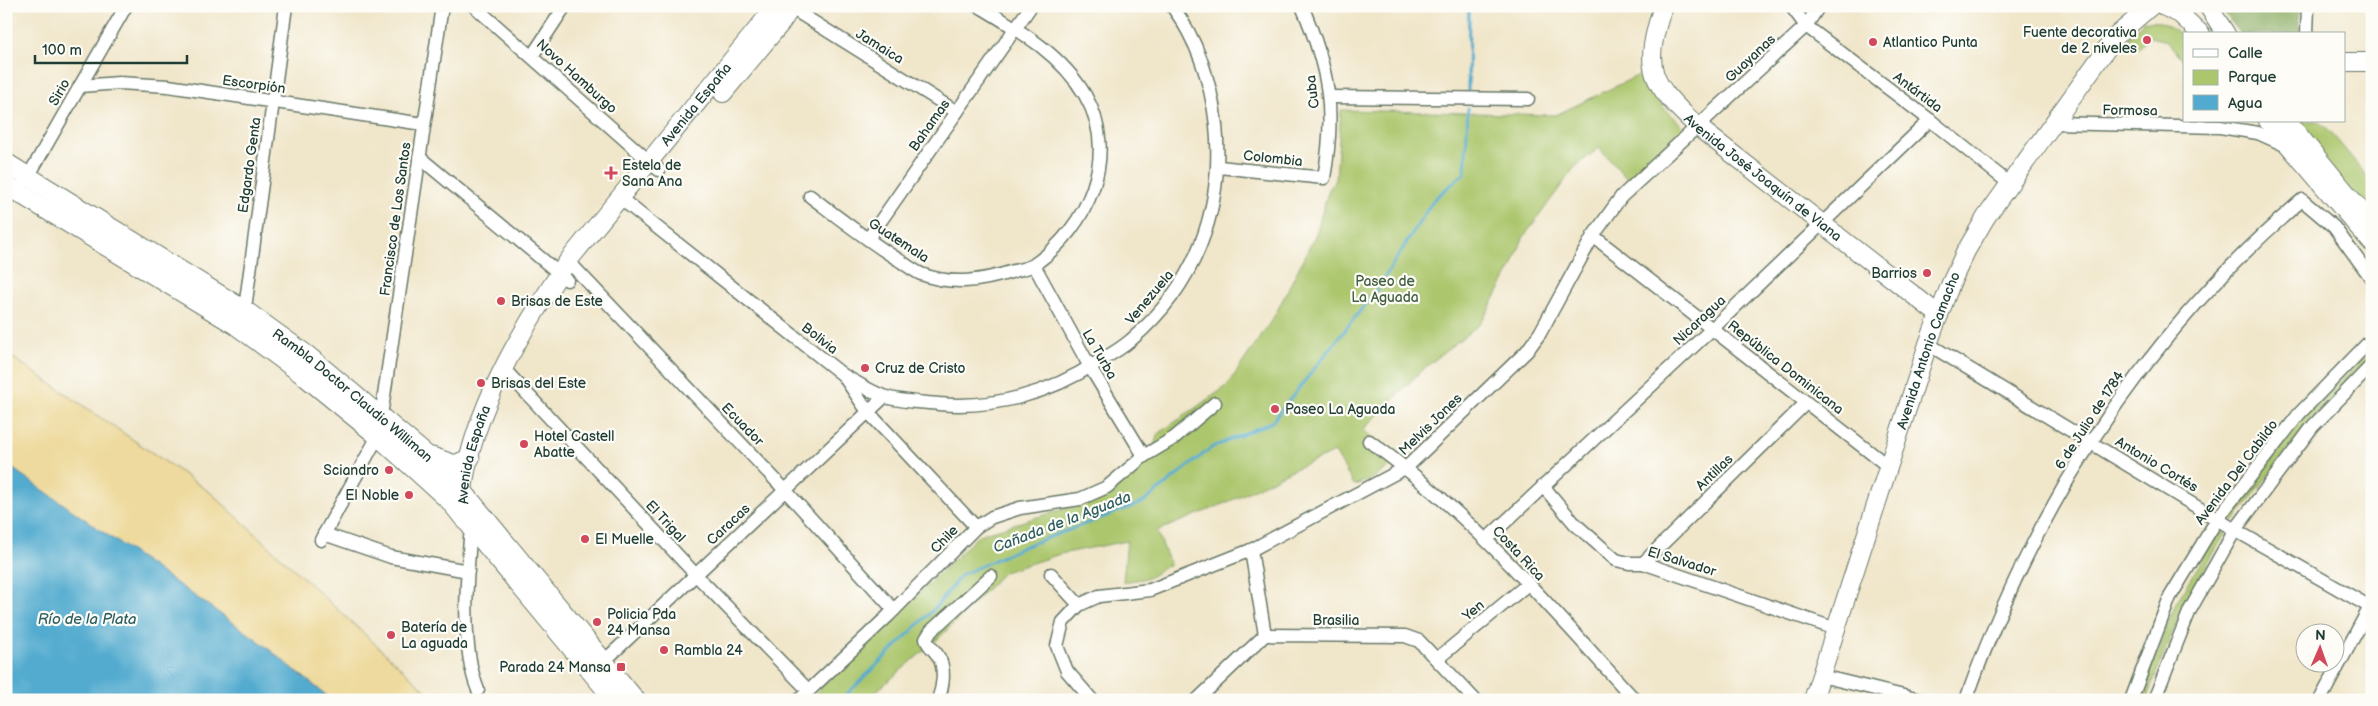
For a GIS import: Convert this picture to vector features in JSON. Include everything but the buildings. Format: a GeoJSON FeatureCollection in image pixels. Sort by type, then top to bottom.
{"type":"FeatureCollection","features":[{"type":"Feature","properties":{"kind":"main road","name":"Avenida José Joaquín de Viana"},"geometry":{"type":"LineString","coordinates":[[1663,6],[1651,47],[1652,64],[1657,83],[1666,96],[1698,127],[1939,316]]}},
{"type":"Feature","properties":{"kind":"main road","name":"Avenida Antonio Camacho"},"geometry":{"type":"LineString","coordinates":[[2115,37],[2116,29],[2129,6]]}},
{"type":"Feature","properties":{"kind":"main road","name":"Avenida Antonio Camacho"},"geometry":{"type":"LineString","coordinates":[[1813,700],[1928,344],[1966,251],[2010,184],[2115,37],[2160,6]]}},
{"type":"Feature","properties":{"kind":"main road"},"geometry":{"type":"LineString","coordinates":[[2160,6],[2180,14],[2199,32]]}},
{"type":"Feature","properties":{"kind":"main road"},"geometry":{"type":"LineString","coordinates":[[2208,6],[2226,31]]}},
{"type":"Feature","properties":{"kind":"main road","name":"Avenida España"},"geometry":{"type":"LineString","coordinates":[[464,507],[470,458],[480,423],[508,372],[546,293],[567,271],[787,7]]}},
{"type":"Feature","properties":{"kind":"main road"},"geometry":{"type":"LineString","coordinates":[[2346,62],[2372,62]]}},
{"type":"Feature","properties":{"kind":"main road"},"geometry":{"type":"LineString","coordinates":[[2269,122],[2372,243]]}},
{"type":"Feature","properties":{"kind":"main road"},"geometry":{"type":"LineString","coordinates":[[2288,122],[2372,224]]}},
{"type":"Feature","properties":{"kind":"main road","name":"Rambla Doctor Claudio Williman"},"geometry":{"type":"LineString","coordinates":[[6,163],[18,185],[240,318],[308,356],[381,416],[425,454],[464,507],[487,547],[598,667],[636,700]]}},
{"type":"Feature","properties":{"kind":"main road","name":"Rambla Doctor Claudio Williman"},"geometry":{"type":"LineString","coordinates":[[240,318],[301,373],[464,507],[495,530],[598,667],[614,700]]}},
{"type":"Feature","properties":{"kind":"main road","name":"Avenida España"},"geometry":{"type":"LineString","coordinates":[[464,507],[508,372]]}},
{"type":"Feature","properties":{"kind":"main road"},"geometry":{"type":"LineString","coordinates":[[425,454],[455,464],[470,458]]}},
{"type":"Feature","properties":{"kind":"street","name":"Sirio"},"geometry":{"type":"LineString","coordinates":[[18,185],[80,86],[126,6]]}},
{"type":"Feature","properties":{"kind":"street","name":"Edgardo Genta"},"geometry":{"type":"LineString","coordinates":[[240,318],[286,6]]}},
{"type":"Feature","properties":{"kind":"street","name":"Francisco de Los Santos"},"geometry":{"type":"LineString","coordinates":[[378,436],[442,6]]}},
{"type":"Feature","properties":{"kind":"street","name":"Novo Hamburgo"},"geometry":{"type":"LineString","coordinates":[[474,6],[655,166]]}},
{"type":"Feature","properties":{"kind":"street"},"geometry":{"type":"LineString","coordinates":[[532,56],[565,6]]}},
{"type":"Feature","properties":{"kind":"street","name":"Guatemala"},"geometry":{"type":"LineString","coordinates":[[810,196],[868,240],[921,274],[952,282],[983,281],[1034,265],[1066,236],[1088,206],[1098,172],[1100,146],[1094,119],[1086,96],[1073,78],[1046,50],[979,6]]}},
{"type":"Feature","properties":{"kind":"street","name":"Bahamas"},"geometry":{"type":"LineString","coordinates":[[868,240],[1031,6]]}},
{"type":"Feature","properties":{"kind":"street","name":"Venezuela"},"geometry":{"type":"LineString","coordinates":[[843,375],[884,397],[962,406],[997,402],[1062,383],[1090,368],[1130,341],[1156,317],[1184,280],[1210,217],[1219,167],[1214,106],[1208,79],[1184,23],[1172,6]]}},
{"type":"Feature","properties":{"kind":"street","name":"Cuba"},"geometry":{"type":"LineString","coordinates":[[1302,6],[1317,42],[1330,97],[1330,142],[1324,178]]}},
{"type":"Feature","properties":{"kind":"street","name":"Antártida"},"geometry":{"type":"LineString","coordinates":[[1791,6],[1806,26],[1930,120],[2010,184]]}},
{"type":"Feature","properties":{"kind":"street","name":"Guayanas"},"geometry":{"type":"LineString","coordinates":[[1698,127],[1806,26],[1818,6]]}},
{"type":"Feature","properties":{"kind":"street"},"geometry":{"type":"LineString","coordinates":[[2307,32],[2308,6]]}},
{"type":"Feature","properties":{"kind":"street","name":"Jamaica"},"geometry":{"type":"LineString","coordinates":[[787,7],[957,112]]}},
{"type":"Feature","properties":{"kind":"street","name":"Escorpión"},"geometry":{"type":"LineString","coordinates":[[80,86],[119,83],[168,86],[423,124]]}},
{"type":"Feature","properties":{"kind":"street"},"geometry":{"type":"LineString","coordinates":[[1330,97],[1528,99]]}},
{"type":"Feature","properties":{"kind":"street","name":"Nicaragua"},"geometry":{"type":"LineString","coordinates":[[1487,539],[1713,328],[1930,120]]}},
{"type":"Feature","properties":{"kind":"street","name":"Formosa"},"geometry":{"type":"LineString","coordinates":[[2053,123],[2220,127],[2258,133],[2292,149]]}},
{"type":"Feature","properties":{"kind":"street","name":"Melvis Jones"},"geometry":{"type":"LineString","coordinates":[[1079,605],[1099,596],[1150,590],[1251,550],[1406,467],[1527,351],[1540,333],[1593,236],[1621,197],[1698,127]]}},
{"type":"Feature","properties":{"kind":"street","name":"Ecuador"},"geometry":{"type":"LineString","coordinates":[[419,157],[567,271],[785,490],[894,610]]}},
{"type":"Feature","properties":{"kind":"street","name":"Colombia"},"geometry":{"type":"LineString","coordinates":[[1219,167],[1324,178]]}},
{"type":"Feature","properties":{"kind":"street","name":"6 de Julio de 1784"},"geometry":{"type":"LineString","coordinates":[[1966,700],[1983,650],[2021,562],[2089,441],[2145,362],[2260,235],[2302,200],[2334,227],[2372,278]]}},
{"type":"Feature","properties":{"kind":"street","name":"Bolivia"},"geometry":{"type":"LineString","coordinates":[[625,202],[843,375],[868,412],[976,527]]}},
{"type":"Feature","properties":{"kind":"street","name":"República Dominicana"},"geometry":{"type":"LineString","coordinates":[[1593,236],[1889,467]]}},
{"type":"Feature","properties":{"kind":"street","name":"La Turba"},"geometry":{"type":"LineString","coordinates":[[1034,265],[1090,368],[1144,456]]}},
{"type":"Feature","properties":{"kind":"street","name":"Avenida Del Cabildo"},"geometry":{"type":"LineString","coordinates":[[2131,700],[2170,597],[2218,518],[2299,414],[2372,338]]}},
{"type":"Feature","properties":{"kind":"street","name":"Antonio Cortés"},"geometry":{"type":"LineString","coordinates":[[1928,344],[2236,530],[2371,606]]}},
{"type":"Feature","properties":{"kind":"street"},"geometry":{"type":"LineString","coordinates":[[2154,700],[2190,610],[2236,530],[2313,426],[2372,365]]}},
{"type":"Feature","properties":{"kind":"street","name":"El Trigal"},"geometry":{"type":"LineString","coordinates":[[508,372],[696,575],[808,690]]}},
{"type":"Feature","properties":{"kind":"street","name":"Caracas"},"geometry":{"type":"LineString","coordinates":[[598,667],[884,397]]}},
{"type":"Feature","properties":{"kind":"street","name":"Chile"},"geometry":{"type":"LineString","coordinates":[[799,700],[894,610],[976,527],[992,517],[1020,508],[1080,499],[1107,487],[1144,456],[1174,438],[1215,403]]}},
{"type":"Feature","properties":{"kind":"street","name":"Antillas"},"geometry":{"type":"LineString","coordinates":[[1643,563],[1806,403]]}},
{"type":"Feature","properties":{"kind":"street"},"geometry":{"type":"LineString","coordinates":[[378,436],[322,537],[391,558],[468,572]]}},
{"type":"Feature","properties":{"kind":"street","name":"Costa Rica"},"geometry":{"type":"LineString","coordinates":[[1369,441],[1406,467],[1487,539],[1635,700]]}},
{"type":"Feature","properties":{"kind":"street","name":"El Salvador"},"geometry":{"type":"LineString","coordinates":[[1543,486],[1575,524],[1616,560],[1629,563],[1643,563],[1836,629]]}},
{"type":"Feature","properties":{"kind":"street"},"geometry":{"type":"LineString","coordinates":[[464,507],[469,552],[470,658],[478,690]]}},
{"type":"Feature","properties":{"kind":"street"},"geometry":{"type":"LineString","coordinates":[[469,552],[487,547],[492,543],[495,530]]}},
{"type":"Feature","properties":{"kind":"street"},"geometry":{"type":"LineString","coordinates":[[1197,700],[1265,635],[1251,550]]}},
{"type":"Feature","properties":{"kind":"street"},"geometry":{"type":"LineString","coordinates":[[1051,574],[1079,605],[1064,622],[1057,646],[1067,671],[1092,700]]}},
{"type":"Feature","properties":{"kind":"street"},"geometry":{"type":"LineString","coordinates":[[938,700],[943,681],[942,667],[939,656],[926,639],[931,631],[991,576]]}},
{"type":"Feature","properties":{"kind":"street","name":"Yen"},"geometry":{"type":"LineString","coordinates":[[1436,659],[1528,584]]}},
{"type":"Feature","properties":{"kind":"street"},"geometry":{"type":"LineString","coordinates":[[2320,700],[2371,606]]}},
{"type":"Feature","properties":{"kind":"street","name":"Brasilia"},"geometry":{"type":"LineString","coordinates":[[1265,635],[1405,636],[1419,641],[1475,700]]}},
{"type":"Feature","properties":{"kind":"street"},"geometry":{"type":"LineString","coordinates":[[1821,676],[1920,700]]}},
{"type":"Feature","properties":{"kind":"green space"},"geometry":{"type":"Polygon","coordinates":[[[2226,6],[2299,6],[2299,32],[2239,32],[2221,9],[2226,6]]]}},
{"type":"Feature","properties":{"kind":"green space"},"geometry":{"type":"Polygon","coordinates":[[[2143,21],[2161,22],[2183,35],[2183,61],[2167,41],[2150,37],[2138,49],[2128,39],[2143,21]]]}},
{"type":"Feature","properties":{"kind":"green space","name":"Paseo de La Aguada"},"geometry":{"type":"Polygon","coordinates":[[[1639,75],[1657,101],[1684,127],[1628,180],[1599,148],[1574,168],[1523,238],[1511,269],[1481,323],[1422,370],[1363,430],[1400,460],[1370,480],[1354,485],[1335,452],[1292,470],[1228,502],[1157,531],[1170,564],[1148,578],[1123,582],[1127,541],[1060,554],[1004,572],[940,637],[866,700],[808,700],[979,535],[1093,500],[1148,461],[1158,434],[1227,386],[1275,315],[1316,234],[1329,189],[1336,180],[1341,110],[1556,115],[1639,75]]]}},
{"type":"Feature","properties":{"kind":"green space"},"geometry":{"type":"Polygon","coordinates":[[[2294,122],[2319,122],[2333,135],[2372,182],[2372,217],[2294,122]]]}},
{"type":"Feature","properties":{"kind":"green space"},"geometry":{"type":"Polygon","coordinates":[[[2372,349],[2372,357],[2309,421],[2234,521],[2229,518],[2304,417],[2372,349]]]}},
{"type":"Feature","properties":{"kind":"green space"},"geometry":{"type":"Polygon","coordinates":[[[2220,530],[2225,534],[2183,605],[2146,700],[2140,700],[2176,603],[2220,530]]]}},
{"type":"Feature","properties":{"kind":"sand"},"geometry":{"type":"Polygon","coordinates":[[[6,353],[211,493],[436,700],[332,700],[259,641],[6,464],[6,353]]]}},
{"type":"Feature","properties":{"kind":"water","name":"Río de la Plata"},"geometry":{"type":"Polygon","coordinates":[[[6,464],[259,641],[332,700],[6,700],[6,464]]]}},
{"type":"Feature","properties":{"kind":"waterway","name":"Cañada de la Aguada"},"geometry":{"type":"LineString","coordinates":[[1468,91],[1469,6]]}},
{"type":"Feature","properties":{"kind":"waterway","name":"Cañada de la Aguada"},"geometry":{"type":"LineString","coordinates":[[841,700],[935,608],[961,575],[1023,547],[1144,502],[1211,448],[1272,422],[1376,291],[1434,199],[1465,173],[1468,108]]}},
{"type":"Feature","properties":{"kind":"place","name":"Fuente decorativa de 2 niveles"},"geometry":{"type":"Point","coordinates":[2147,40]}},
{"type":"Feature","properties":{"kind":"place","name":"Atlantico Punta"},"geometry":{"type":"Point","coordinates":[1873,42]}},
{"type":"Feature","properties":{"kind":"place","name":"Estela de Sana Ana"},"geometry":{"type":"Point","coordinates":[611,173]}},
{"type":"Feature","properties":{"kind":"place","name":"Barrios"},"geometry":{"type":"Point","coordinates":[1927,273]}},
{"type":"Feature","properties":{"kind":"place","name":"Brisas de Este"},"geometry":{"type":"Point","coordinates":[501,301]}},
{"type":"Feature","properties":{"kind":"place","name":"Cruz de Cristo"},"geometry":{"type":"Point","coordinates":[865,368]}},
{"type":"Feature","properties":{"kind":"place","name":"Brisas del Este"},"geometry":{"type":"Point","coordinates":[481,383]}},
{"type":"Feature","properties":{"kind":"place","name":"Paseo La Aguada"},"geometry":{"type":"Point","coordinates":[1275,409]}},
{"type":"Feature","properties":{"kind":"place","name":"Hotel Castell Abatte"},"geometry":{"type":"Point","coordinates":[524,444]}},
{"type":"Feature","properties":{"kind":"place","name":"Sciandro"},"geometry":{"type":"Point","coordinates":[389,470]}},
{"type":"Feature","properties":{"kind":"place","name":"El Noble"},"geometry":{"type":"Point","coordinates":[409,495]}},
{"type":"Feature","properties":{"kind":"place","name":"El Muelle"},"geometry":{"type":"Point","coordinates":[585,539]}},
{"type":"Feature","properties":{"kind":"place","name":"Policia Pda 24 Mansa"},"geometry":{"type":"Point","coordinates":[597,622]}},
{"type":"Feature","properties":{"kind":"place","name":"Batería de La aguada"},"geometry":{"type":"Point","coordinates":[391,635]}},
{"type":"Feature","properties":{"kind":"place","name":"Rambla 24"},"geometry":{"type":"Point","coordinates":[664,650]}},
{"type":"Feature","properties":{"kind":"place","name":"Parada 24 Mansa"},"geometry":{"type":"Point","coordinates":[621,667]}}]}
